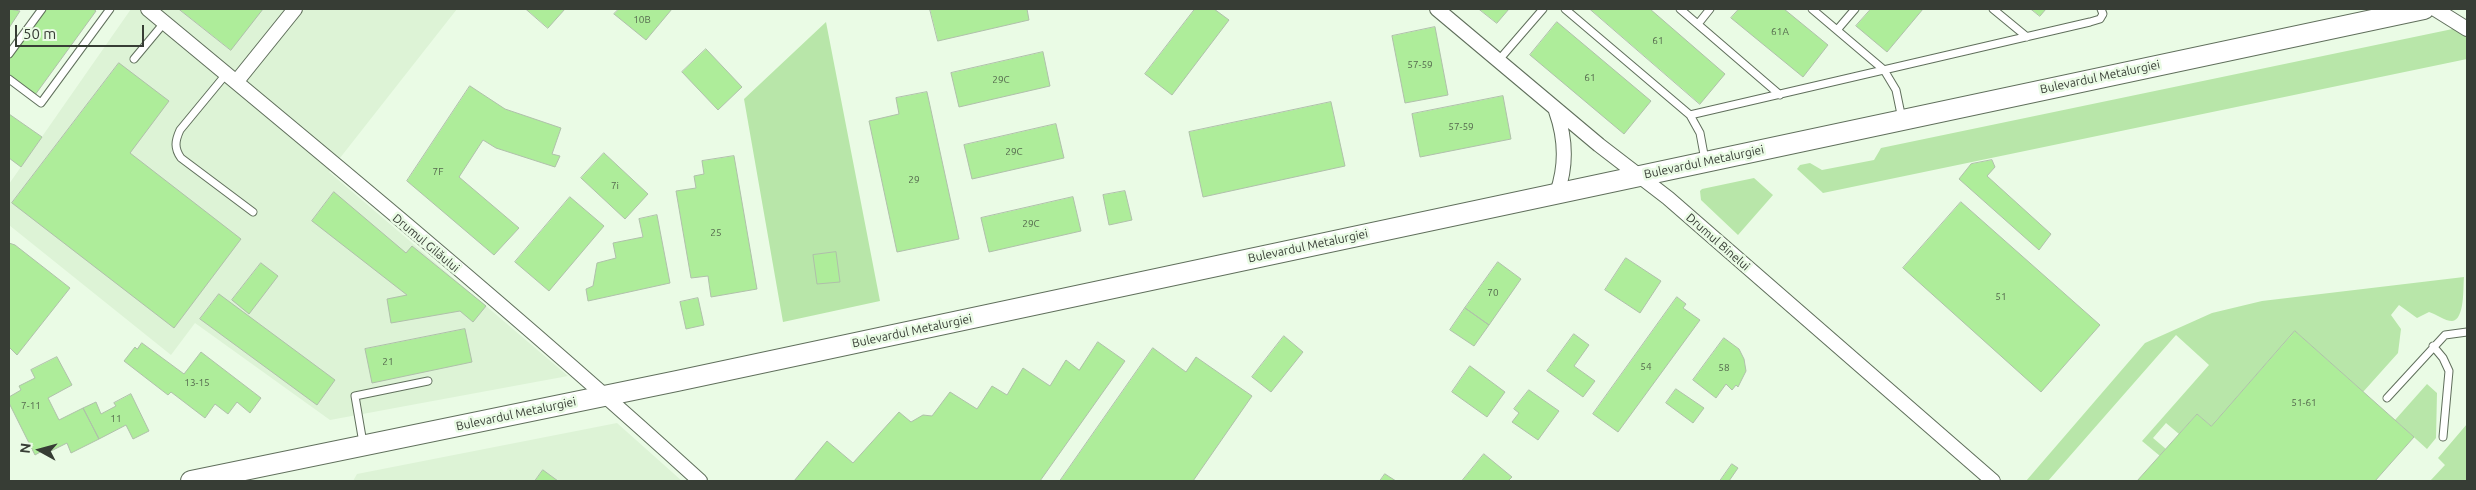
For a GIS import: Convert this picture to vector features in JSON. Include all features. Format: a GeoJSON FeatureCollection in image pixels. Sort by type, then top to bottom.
{"type":"FeatureCollection","features":[{"type":"Feature","properties":{"kind":"main road","name":"Bulevardul Metalurgiei"},"geometry":{"type":"LineString","coordinates":[[191,481],[606,396],[2424,9]]}},
{"type":"Feature","properties":{"kind":"street","name":"Drumul Gilăului"},"geometry":{"type":"LineString","coordinates":[[148,9],[232,77],[606,396],[700,481]]}},
{"type":"Feature","properties":{"kind":"street"},"geometry":{"type":"LineString","coordinates":[[232,77],[295,9]]}},
{"type":"Feature","properties":{"kind":"street","name":"Drumul Binelui"},"geometry":{"type":"LineString","coordinates":[[1437,9],[1556,110],[1640,175],[1992,481]]}},
{"type":"Feature","properties":{"kind":"street"},"geometry":{"type":"LineString","coordinates":[[2435,9],[2467,29]]}},
{"type":"Feature","properties":{"kind":"street"},"geometry":{"type":"LineString","coordinates":[[1556,110],[1564,139],[1565,153],[1563,174],[1557,193]]}},
{"type":"Feature","properties":{"kind":"lane"},"geometry":{"type":"LineString","coordinates":[[9,54],[42,9]]}},
{"type":"Feature","properties":{"kind":"lane"},"geometry":{"type":"LineString","coordinates":[[9,79],[41,103],[110,9]]}},
{"type":"Feature","properties":{"kind":"lane"},"geometry":{"type":"LineString","coordinates":[[1498,61],[1543,9]]}},
{"type":"Feature","properties":{"kind":"lane"},"geometry":{"type":"LineString","coordinates":[[1564,9],[1690,115],[1700,134],[1705,162]]}},
{"type":"Feature","properties":{"kind":"lane"},"geometry":{"type":"LineString","coordinates":[[1680,9],[1780,95]]}},
{"type":"Feature","properties":{"kind":"lane"},"geometry":{"type":"LineString","coordinates":[[1698,24],[1710,9]]}},
{"type":"Feature","properties":{"kind":"lane"},"geometry":{"type":"LineString","coordinates":[[1812,9],[1884,70],[1896,90],[1902,119]]}},
{"type":"Feature","properties":{"kind":"lane"},"geometry":{"type":"LineString","coordinates":[[1837,30],[1855,9]]}},
{"type":"Feature","properties":{"kind":"lane"},"geometry":{"type":"LineString","coordinates":[[1993,9],[2027,37]]}},
{"type":"Feature","properties":{"kind":"lane"},"geometry":{"type":"LineString","coordinates":[[1690,115],[2100,19],[2103,14],[2101,9]]}},
{"type":"Feature","properties":{"kind":"lane"},"geometry":{"type":"LineString","coordinates":[[134,59],[164,22]]}},
{"type":"Feature","properties":{"kind":"lane"},"geometry":{"type":"LineString","coordinates":[[232,77],[180,130],[176,140],[176,150],[181,158],[253,212]]}},
{"type":"Feature","properties":{"kind":"lane"},"geometry":{"type":"LineString","coordinates":[[2386,398],[2445,335],[2467,332]]}},
{"type":"Feature","properties":{"kind":"lane"},"geometry":{"type":"LineString","coordinates":[[2433,346],[2443,358],[2449,372],[2443,437]]}},
{"type":"Feature","properties":{"kind":"lane"},"geometry":{"type":"LineString","coordinates":[[364,446],[355,396],[428,381]]}},
{"type":"Feature","properties":{"kind":"shaded area"},"geometry":{"type":"Polygon","coordinates":[[[131,9],[457,9],[329,172],[568,376],[330,420],[195,323],[171,355],[9,225],[9,184],[131,9]]]}},
{"type":"Feature","properties":{"kind":"shaded area"},"geometry":{"type":"Polygon","coordinates":[[[617,423],[682,481],[353,481],[357,474],[617,423]]]}},
{"type":"Feature","properties":{"kind":"green space"},"geometry":{"type":"Polygon","coordinates":[[[826,22],[880,301],[783,322],[744,99],[826,22]]]}},
{"type":"Feature","properties":{"kind":"green space"},"geometry":{"type":"Polygon","coordinates":[[[2467,26],[2467,59],[1823,193],[1797,169],[1800,165],[1810,163],[1822,170],[1874,160],[1881,148],[2467,26]]]}},
{"type":"Feature","properties":{"kind":"green space"},"geometry":{"type":"Polygon","coordinates":[[[1754,178],[1773,195],[1738,235],[1701,200],[1700,191],[1754,178]]]}},
{"type":"Feature","properties":{"kind":"green space"},"geometry":{"type":"Polygon","coordinates":[[[2464,277],[2461,309],[2456,319],[2452,321],[2429,312],[2417,318],[2399,305],[2391,315],[2401,329],[2398,353],[2363,392],[2295,331],[2211,426],[2197,414],[2179,434],[2166,423],[2153,438],[2166,449],[2160,456],[2142,441],[2209,365],[2176,335],[2048,481],[2026,481],[2145,343],[2212,313],[2262,301],[2464,277]]]}},
{"type":"Feature","properties":{"kind":"green space"},"geometry":{"type":"Polygon","coordinates":[[[2427,384],[2437,393],[2436,438],[2427,449],[2395,420],[2427,384]]]}},
{"type":"Feature","properties":{"kind":"green space"},"geometry":{"type":"Polygon","coordinates":[[[2467,424],[2467,481],[2430,481],[2445,465],[2438,458],[2467,424]]]}},
{"type":"Feature","properties":{"kind":"building"},"geometry":{"type":"Polygon","coordinates":[[[9,9],[20,11],[9,28],[9,9]]]}},
{"type":"Feature","properties":{"kind":"building"},"geometry":{"type":"Polygon","coordinates":[[[45,9],[93,9],[96,11],[35,95],[9,76],[9,58],[45,9]]]}},
{"type":"Feature","properties":{"kind":"building"},"geometry":{"type":"Polygon","coordinates":[[[179,9],[263,9],[231,50],[179,9]]]}},
{"type":"Feature","properties":{"kind":"building"},"geometry":{"type":"Polygon","coordinates":[[[526,9],[565,9],[548,28],[526,9]]]}},
{"type":"Feature","properties":{"kind":"building"},"geometry":{"type":"Polygon","coordinates":[[[619,9],[672,9],[646,40],[614,14],[619,9]]]}},
{"type":"Feature","properties":{"kind":"building"},"geometry":{"type":"Polygon","coordinates":[[[930,9],[1027,9],[1029,20],[938,41],[930,9]]]}},
{"type":"Feature","properties":{"kind":"building"},"geometry":{"type":"Polygon","coordinates":[[[1195,9],[1214,9],[1229,20],[1172,95],[1145,74],[1195,9]]]}},
{"type":"Feature","properties":{"kind":"building"},"geometry":{"type":"Polygon","coordinates":[[[1479,9],[1509,9],[1497,23],[1479,9]]]}},
{"type":"Feature","properties":{"kind":"building"},"geometry":{"type":"Polygon","coordinates":[[[1590,9],[1650,9],[1725,74],[1700,104],[1590,9]]]}},
{"type":"Feature","properties":{"kind":"building"},"geometry":{"type":"Polygon","coordinates":[[[1739,9],[1784,9],[1828,45],[1803,77],[1731,18],[1739,9]]]}},
{"type":"Feature","properties":{"kind":"building"},"geometry":{"type":"Polygon","coordinates":[[[1871,9],[1923,9],[1887,52],[1856,26],[1871,9]]]}},
{"type":"Feature","properties":{"kind":"building"},"geometry":{"type":"Polygon","coordinates":[[[2031,9],[2046,9],[2040,16],[2031,9]]]}},
{"type":"Feature","properties":{"kind":"building"},"geometry":{"type":"Polygon","coordinates":[[[1557,22],[1651,101],[1624,134],[1530,55],[1557,22]]]}},
{"type":"Feature","properties":{"kind":"building"},"geometry":{"type":"Polygon","coordinates":[[[1435,27],[1448,95],[1405,103],[1392,36],[1435,27]]]}},
{"type":"Feature","properties":{"kind":"building"},"geometry":{"type":"Polygon","coordinates":[[[706,49],[742,87],[718,110],[682,72],[706,49]]]}},
{"type":"Feature","properties":{"kind":"building"},"geometry":{"type":"Polygon","coordinates":[[[1043,52],[1050,86],[959,107],[951,73],[1043,52]]]}},
{"type":"Feature","properties":{"kind":"building"},"geometry":{"type":"Polygon","coordinates":[[[119,63],[169,101],[130,153],[241,239],[174,328],[12,203],[119,63]]]}},
{"type":"Feature","properties":{"kind":"building"},"geometry":{"type":"Polygon","coordinates":[[[470,86],[505,109],[561,128],[552,154],[560,156],[555,167],[496,148],[483,140],[459,177],[519,228],[494,255],[407,181],[470,86]]]}},
{"type":"Feature","properties":{"kind":"building"},"geometry":{"type":"Polygon","coordinates":[[[927,92],[959,239],[897,252],[869,121],[899,114],[896,98],[927,92]]]}},
{"type":"Feature","properties":{"kind":"building"},"geometry":{"type":"Polygon","coordinates":[[[1503,96],[1511,139],[1420,157],[1412,114],[1503,96]]]}},
{"type":"Feature","properties":{"kind":"building"},"geometry":{"type":"Polygon","coordinates":[[[1331,102],[1345,166],[1203,197],[1189,132],[1331,102]]]}},
{"type":"Feature","properties":{"kind":"building"},"geometry":{"type":"Polygon","coordinates":[[[9,114],[42,137],[21,167],[9,158],[9,114]]]}},
{"type":"Feature","properties":{"kind":"building"},"geometry":{"type":"Polygon","coordinates":[[[1056,124],[1064,158],[972,179],[964,145],[1056,124]]]}},
{"type":"Feature","properties":{"kind":"building"},"geometry":{"type":"Polygon","coordinates":[[[604,153],[648,194],[625,219],[581,178],[604,153]]]}},
{"type":"Feature","properties":{"kind":"building"},"geometry":{"type":"Polygon","coordinates":[[[734,156],[757,289],[711,297],[708,276],[691,278],[676,191],[696,188],[694,176],[704,174],[702,161],[734,156]]]}},
{"type":"Feature","properties":{"kind":"building"},"geometry":{"type":"Polygon","coordinates":[[[1992,160],[1995,167],[1987,176],[2051,234],[2039,250],[1959,179],[1971,164],[1992,160]]]}},
{"type":"Feature","properties":{"kind":"building"},"geometry":{"type":"Polygon","coordinates":[[[1125,191],[1132,220],[1109,225],[1103,195],[1125,191]]]}},
{"type":"Feature","properties":{"kind":"building"},"geometry":{"type":"Polygon","coordinates":[[[334,192],[406,253],[412,246],[486,306],[473,322],[460,311],[391,323],[387,299],[407,295],[312,221],[334,192]]]}},
{"type":"Feature","properties":{"kind":"building"},"geometry":{"type":"Polygon","coordinates":[[[570,197],[604,226],[549,291],[515,262],[570,197]]]}},
{"type":"Feature","properties":{"kind":"building"},"geometry":{"type":"Polygon","coordinates":[[[1073,197],[1081,231],[989,252],[981,218],[1073,197]]]}},
{"type":"Feature","properties":{"kind":"building"},"geometry":{"type":"Polygon","coordinates":[[[1961,202],[2100,325],[2041,392],[1903,268],[1961,202]]]}},
{"type":"Feature","properties":{"kind":"building"},"geometry":{"type":"Polygon","coordinates":[[[657,215],[670,283],[588,301],[586,289],[593,286],[597,263],[616,258],[613,243],[643,237],[639,219],[657,215]]]}},
{"type":"Feature","properties":{"kind":"building"},"geometry":{"type":"Polygon","coordinates":[[[9,243],[15,245],[70,288],[17,355],[9,347],[9,243]]]}},
{"type":"Feature","properties":{"kind":"building"},"geometry":{"type":"Polygon","coordinates":[[[836,252],[840,282],[817,284],[813,255],[836,252]]]}},
{"type":"Feature","properties":{"kind":"building"},"geometry":{"type":"Polygon","coordinates":[[[1626,258],[1661,281],[1640,313],[1605,290],[1626,258]]]}},
{"type":"Feature","properties":{"kind":"building"},"geometry":{"type":"Polygon","coordinates":[[[1498,262],[1521,279],[1489,325],[1465,308],[1498,262]]]}},
{"type":"Feature","properties":{"kind":"building"},"geometry":{"type":"Polygon","coordinates":[[[261,263],[278,276],[249,314],[232,300],[261,263]]]}},
{"type":"Feature","properties":{"kind":"building"},"geometry":{"type":"Polygon","coordinates":[[[219,294],[335,380],[317,405],[200,319],[219,294]]]}},
{"type":"Feature","properties":{"kind":"building"},"geometry":{"type":"Polygon","coordinates":[[[1677,297],[1686,304],[1683,308],[1700,320],[1618,432],[1593,414],[1677,297]]]}},
{"type":"Feature","properties":{"kind":"building"},"geometry":{"type":"Polygon","coordinates":[[[698,298],[704,325],[686,329],[680,302],[698,298]]]}},
{"type":"Feature","properties":{"kind":"building"},"geometry":{"type":"Polygon","coordinates":[[[1465,308],[1489,325],[1474,346],[1450,330],[1465,308]]]}},
{"type":"Feature","properties":{"kind":"building"},"geometry":{"type":"Polygon","coordinates":[[[465,329],[472,362],[372,383],[365,349],[465,329]]]}},
{"type":"Feature","properties":{"kind":"building"},"geometry":{"type":"Polygon","coordinates":[[[2295,331],[2414,437],[2375,481],[2137,481],[2197,414],[2211,426],[2295,331]]]}},
{"type":"Feature","properties":{"kind":"building"},"geometry":{"type":"Polygon","coordinates":[[[1574,334],[1589,345],[1574,366],[1595,381],[1583,397],[1547,371],[1574,334]]]}},
{"type":"Feature","properties":{"kind":"building"},"geometry":{"type":"Polygon","coordinates":[[[1284,336],[1303,352],[1271,392],[1252,377],[1284,336]]]}},
{"type":"Feature","properties":{"kind":"building"},"geometry":{"type":"Polygon","coordinates":[[[1724,338],[1739,349],[1744,359],[1746,371],[1738,387],[1736,385],[1732,390],[1726,384],[1716,398],[1693,380],[1724,338]]]}},
{"type":"Feature","properties":{"kind":"building"},"geometry":{"type":"Polygon","coordinates":[[[1098,342],[1125,361],[1040,481],[794,481],[827,441],[853,463],[899,412],[911,422],[923,415],[932,416],[950,392],[977,409],[992,386],[1007,395],[1023,368],[1050,386],[1066,360],[1079,370],[1098,342]]]}},
{"type":"Feature","properties":{"kind":"building"},"geometry":{"type":"Polygon","coordinates":[[[142,343],[184,374],[201,352],[261,398],[250,413],[237,402],[228,414],[215,404],[205,418],[171,392],[168,395],[124,361],[135,347],[137,349],[142,343]]]}},
{"type":"Feature","properties":{"kind":"building"},"geometry":{"type":"Polygon","coordinates":[[[1153,348],[1186,372],[1196,357],[1252,396],[1193,481],[1060,481],[1153,348]]]}},
{"type":"Feature","properties":{"kind":"building"},"geometry":{"type":"Polygon","coordinates":[[[57,357],[72,385],[48,398],[59,420],[83,408],[99,439],[71,453],[67,443],[51,451],[49,447],[35,455],[9,403],[9,397],[21,390],[19,386],[35,378],[31,370],[57,357]]]}},
{"type":"Feature","properties":{"kind":"building"},"geometry":{"type":"Polygon","coordinates":[[[1470,366],[1505,392],[1487,417],[1452,392],[1470,366]]]}},
{"type":"Feature","properties":{"kind":"building"},"geometry":{"type":"Polygon","coordinates":[[[1676,389],[1704,408],[1693,423],[1666,403],[1676,389]]]}},
{"type":"Feature","properties":{"kind":"building"},"geometry":{"type":"Polygon","coordinates":[[[1529,390],[1559,411],[1538,440],[1512,422],[1519,413],[1514,409],[1529,390]]]}},
{"type":"Feature","properties":{"kind":"building"},"geometry":{"type":"Polygon","coordinates":[[[131,394],[149,431],[133,439],[126,425],[99,439],[83,408],[96,402],[101,414],[116,406],[114,403],[131,394]]]}},
{"type":"Feature","properties":{"kind":"building"},"geometry":{"type":"Polygon","coordinates":[[[1484,454],[1512,477],[1508,481],[1462,481],[1484,454]]]}},
{"type":"Feature","properties":{"kind":"building"},"geometry":{"type":"Polygon","coordinates":[[[1732,464],[1738,468],[1729,481],[1720,481],[1732,464]]]}},
{"type":"Feature","properties":{"kind":"building"},"geometry":{"type":"Polygon","coordinates":[[[543,470],[558,481],[535,481],[543,470]]]}},
{"type":"Feature","properties":{"kind":"building"},"geometry":{"type":"Polygon","coordinates":[[[1385,474],[1396,481],[1380,481],[1385,474]]]}}]}
